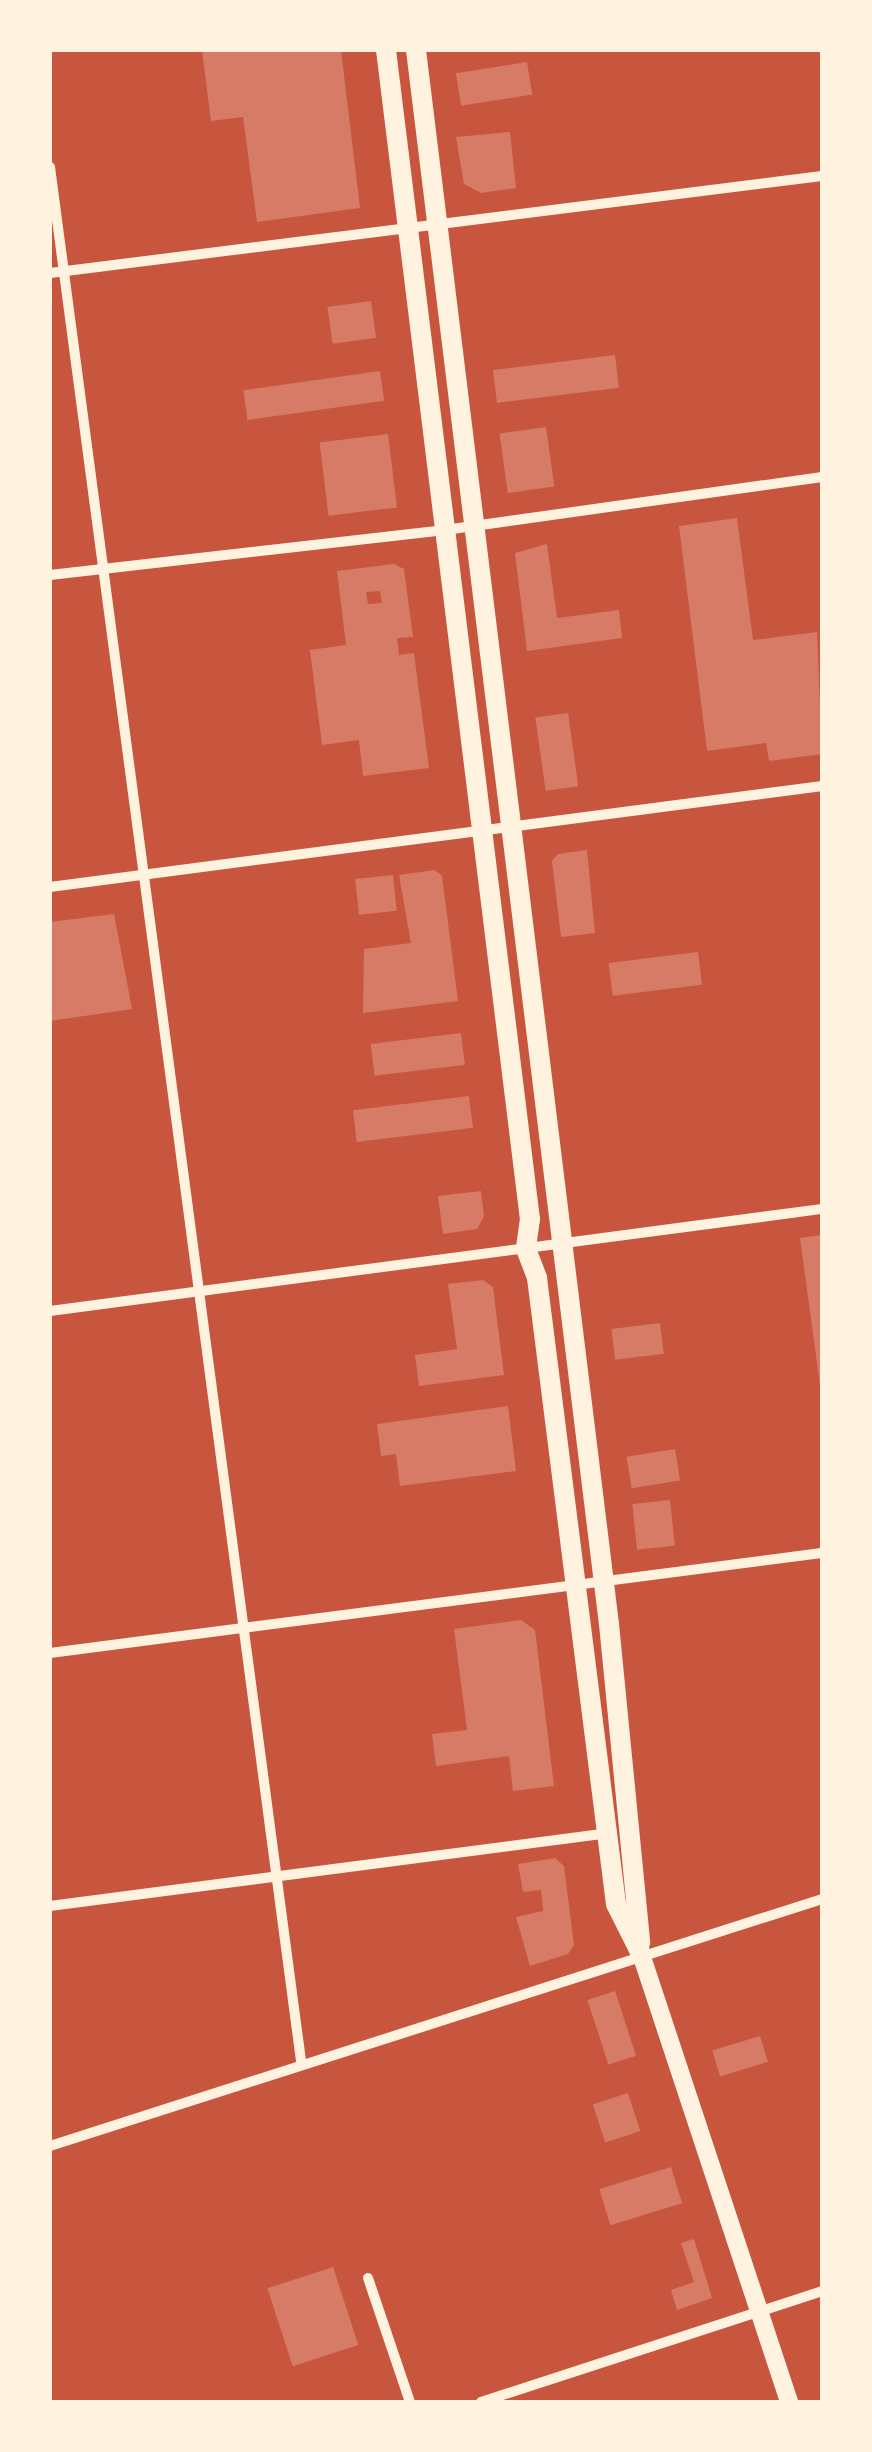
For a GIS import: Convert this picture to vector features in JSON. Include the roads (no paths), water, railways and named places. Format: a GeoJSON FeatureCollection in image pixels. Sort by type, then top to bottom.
{"type":"FeatureCollection","features":[{"type":"Feature","properties":{"kind":"main road"},"geometry":{"type":"LineString","coordinates":[[386,50],[530,1219],[526,1250],[537,1278],[616,1904],[641,1954]]}},
{"type":"Feature","properties":{"kind":"main road"},"geometry":{"type":"LineString","coordinates":[[416,50],[604,1583],[641,1954]]}},
{"type":"Feature","properties":{"kind":"street"},"geometry":{"type":"LineString","coordinates":[[50,168],[56,272],[143,875],[273,1877],[301,2061]]}},
{"type":"Feature","properties":{"kind":"street"},"geometry":{"type":"LineString","coordinates":[[56,272],[408,232],[822,176]]}},
{"type":"Feature","properties":{"kind":"street"},"geometry":{"type":"LineString","coordinates":[[50,575],[445,530],[822,477]]}},
{"type":"Feature","properties":{"kind":"street"},"geometry":{"type":"LineString","coordinates":[[50,887],[822,786]]}},
{"type":"Feature","properties":{"kind":"street"},"geometry":{"type":"LineString","coordinates":[[50,1310],[822,1209]]}},
{"type":"Feature","properties":{"kind":"street"},"geometry":{"type":"LineString","coordinates":[[50,1653],[822,1553]]}},
{"type":"Feature","properties":{"kind":"street"},"geometry":{"type":"LineString","coordinates":[[50,1906],[628,1830]]}},
{"type":"Feature","properties":{"kind":"street"},"geometry":{"type":"LineString","coordinates":[[50,2146],[301,2061],[822,1899]]}},
{"type":"Feature","properties":{"kind":"street"},"geometry":{"type":"LineString","coordinates":[[641,1954],[790,2402]]}},
{"type":"Feature","properties":{"kind":"street"},"geometry":{"type":"LineString","coordinates":[[368,2278],[410,2402]]}},
{"type":"Feature","properties":{"kind":"street"},"geometry":{"type":"LineString","coordinates":[[482,2402],[822,2291]]}}]}
